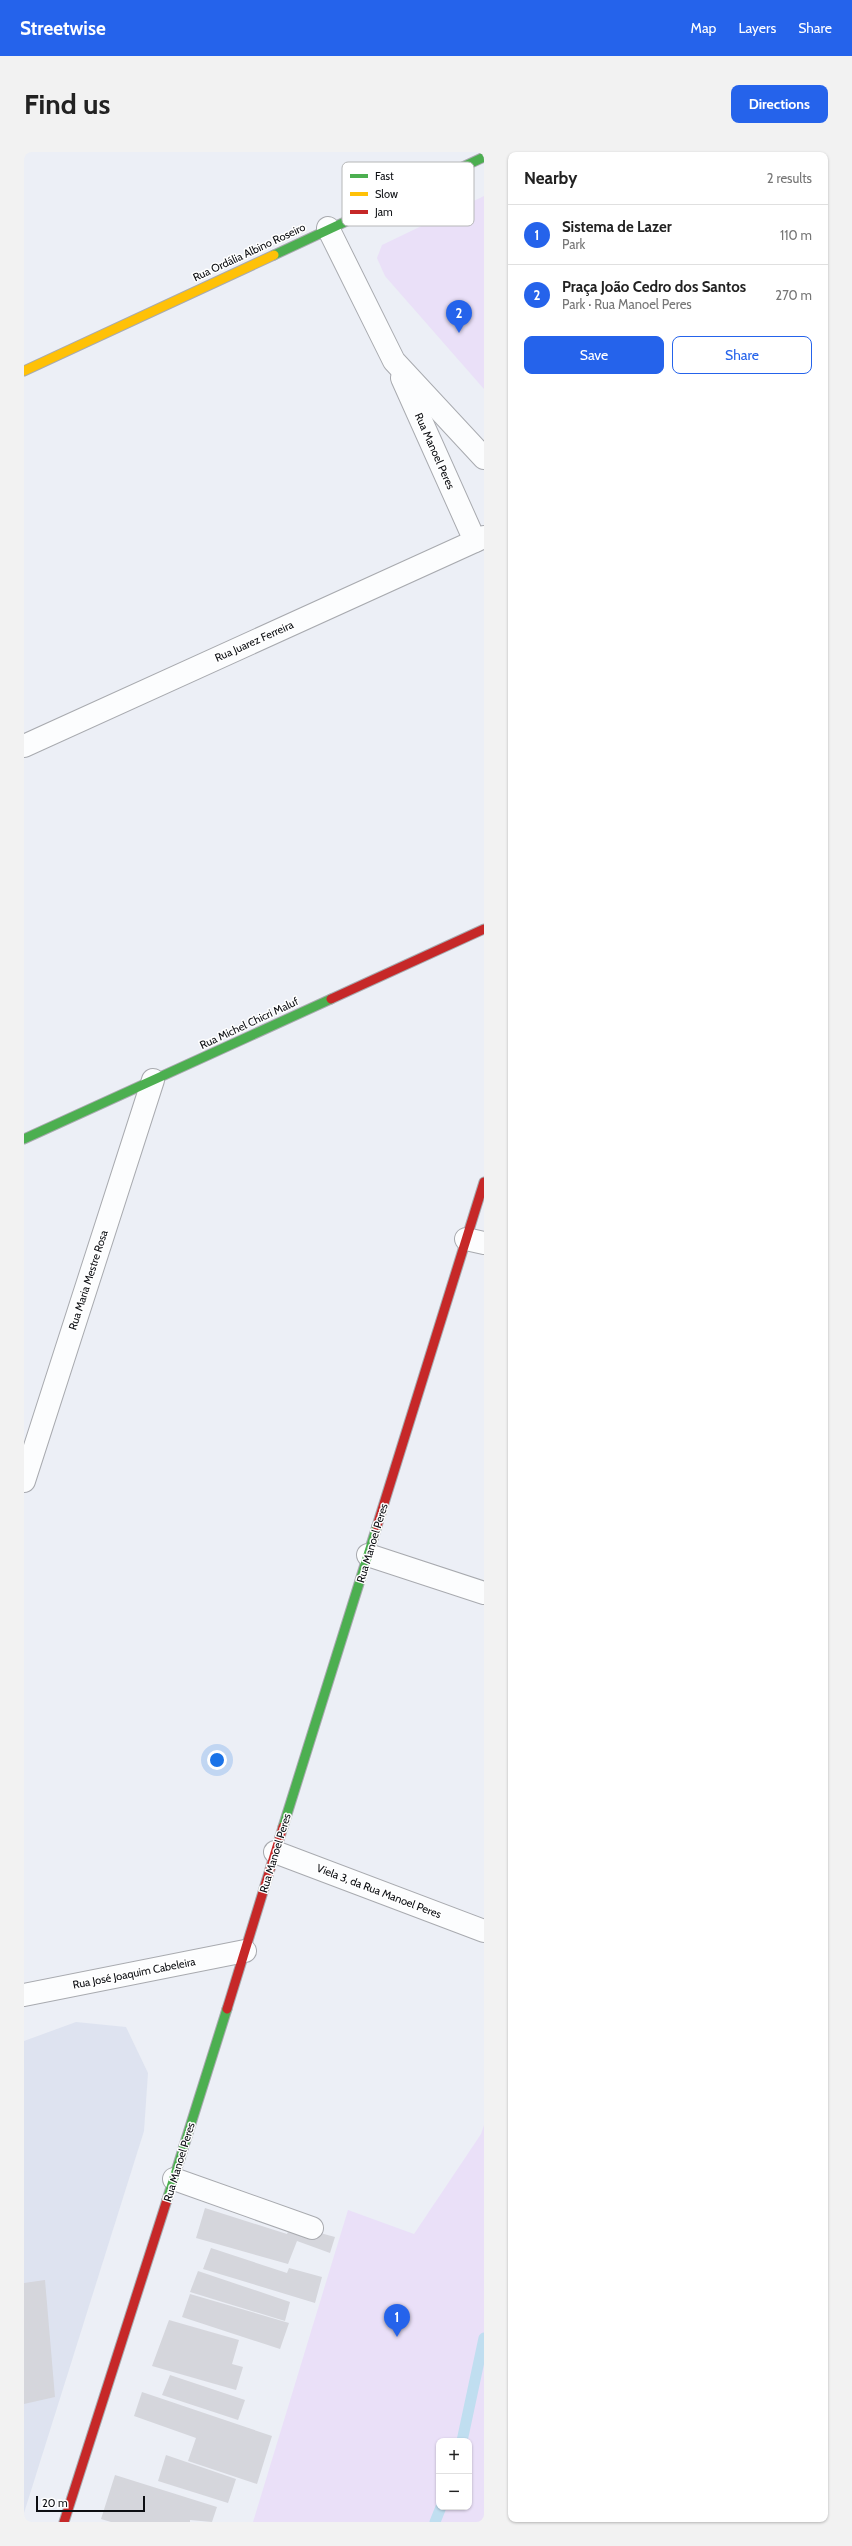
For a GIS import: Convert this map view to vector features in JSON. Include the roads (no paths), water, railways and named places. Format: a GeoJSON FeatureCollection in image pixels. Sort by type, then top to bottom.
{"type":"FeatureCollection","features":[{"type":"Feature","properties":{"kind":"street","name":"Rua Ordália Albino Roseiro"},"geometry":{"type":"LineString","coordinates":[[473,162],[484,157]]}},
{"type":"Feature","properties":{"kind":"street","name":"Rua Ordália Albino Roseiro"},"geometry":{"type":"LineString","coordinates":[[24,371],[342,222]]}},
{"type":"Feature","properties":{"kind":"street","name":"Rua Manoel Peres"},"geometry":{"type":"LineString","coordinates":[[328,228],[394,361],[479,539]]}},
{"type":"Feature","properties":{"kind":"street","name":"Rua Manoel Peres"},"geometry":{"type":"LineString","coordinates":[[394,361],[484,458]]}},
{"type":"Feature","properties":{"kind":"street","name":"Rua Juarez Ferreira"},"geometry":{"type":"LineString","coordinates":[[24,746],[479,539]]}},
{"type":"Feature","properties":{"kind":"street","name":"Rua Michel Chicri Maluf"},"geometry":{"type":"LineString","coordinates":[[24,1139],[484,929]]}},
{"type":"Feature","properties":{"kind":"street","name":"Rua Maria Mestre Rosa"},"geometry":{"type":"LineString","coordinates":[[24,1481],[153,1080]]}},
{"type":"Feature","properties":{"kind":"street","name":"Rua Manoel Peres"},"geometry":{"type":"LineString","coordinates":[[64,2522],[174,2179],[368,1555],[475,1241],[484,1182]]}},
{"type":"Feature","properties":{"kind":"street"},"geometry":{"type":"LineString","coordinates":[[368,1555],[484,1593]]}},
{"type":"Feature","properties":{"kind":"street","name":"Viela 3, da Rua Manoel Peres"},"geometry":{"type":"LineString","coordinates":[[275,1852],[484,1931]]}},
{"type":"Feature","properties":{"kind":"street","name":"Rua José Joaquim Cabeleira"},"geometry":{"type":"LineString","coordinates":[[24,1995],[245,1951]]}},
{"type":"Feature","properties":{"kind":"street"},"geometry":{"type":"LineString","coordinates":[[174,2179],[312,2228]]}},
{"type":"Feature","properties":{"kind":"waterway"},"geometry":{"type":"LineString","coordinates":[[463,2438],[484,2338]]}},
{"type":"Feature","properties":{"kind":"waterway"},"geometry":{"type":"LineString","coordinates":[[435,2522],[440,2510]]}},
{"type":"Feature","properties":{"kind":"place","name":"Praça João Cedro dos Santos"},"geometry":{"type":"Point","coordinates":[459,333]}},
{"type":"Feature","properties":{"kind":"place","name":"Sistema de Lazer"},"geometry":{"type":"Point","coordinates":[397,2337]}}]}
